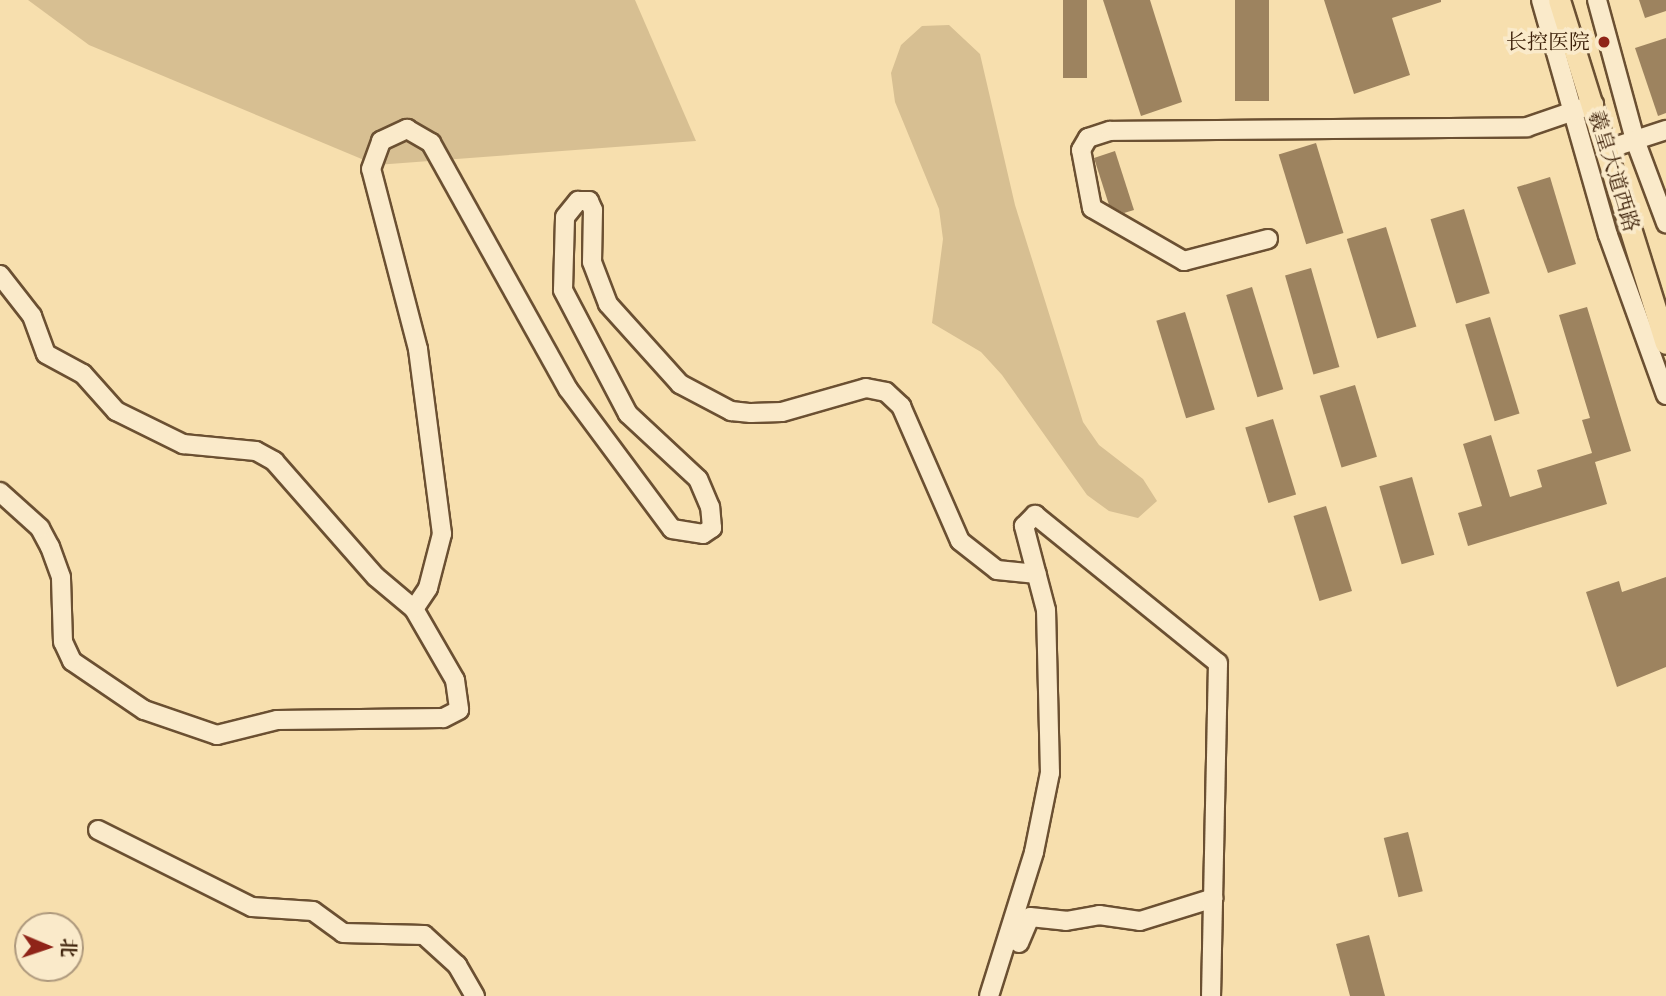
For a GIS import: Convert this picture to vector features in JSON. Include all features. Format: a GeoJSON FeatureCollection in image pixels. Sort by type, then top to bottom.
{"type":"FeatureCollection","features":[{"type":"Feature","properties":{"kind":"main road","name":"羲皇大道西路"},"geometry":{"type":"LineString","coordinates":[[1559,0],[1585,108],[1666,343]]}},
{"type":"Feature","properties":{"kind":"main road","name":"羲皇大道西路"},"geometry":{"type":"LineString","coordinates":[[1570,0],[1626,143],[1666,299]]}},
{"type":"Feature","properties":{"kind":"street"},"geometry":{"type":"LineString","coordinates":[[1541,0],[1585,108],[1608,235],[1666,395]]}},
{"type":"Feature","properties":{"kind":"street"},"geometry":{"type":"LineString","coordinates":[[1597,0],[1626,143],[1666,223]]}},
{"type":"Feature","properties":{"kind":"street"},"geometry":{"type":"LineString","coordinates":[[1268,239],[1184,261],[1092,208],[1081,150],[1088,138],[1110,131],[1527,127],[1585,108]]}},
{"type":"Feature","properties":{"kind":"street"},"geometry":{"type":"LineString","coordinates":[[414,609],[428,588],[442,534],[418,349],[372,169],[381,141],[397,129],[416,130],[431,143],[568,389],[672,529],[703,534],[712,528],[710,507],[698,479],[628,414],[563,290],[565,216],[578,201],[589,201],[593,210],[592,262],[608,304],[680,384],[731,411],[751,413],[782,412],[866,388],[886,392],[901,406],[960,541],[997,570],[1037,574]]}},
{"type":"Feature","properties":{"kind":"street"},"geometry":{"type":"LineString","coordinates":[[1626,143],[1666,130]]}},
{"type":"Feature","properties":{"kind":"street"},"geometry":{"type":"LineString","coordinates":[[0,275],[32,316],[46,355],[83,374],[99,399],[183,444],[256,451],[274,461],[376,577],[414,609],[455,680],[460,701],[453,718],[277,720],[227,735],[197,732],[144,710],[72,661],[63,642],[61,577],[50,547],[40,528],[0,492]]}},
{"type":"Feature","properties":{"kind":"street"},"geometry":{"type":"LineString","coordinates":[[989,996],[1034,852],[1049,773],[1046,610],[1024,526],[1032,515],[1218,663],[1210,996]]}},
{"type":"Feature","properties":{"kind":"street"},"geometry":{"type":"LineString","coordinates":[[98,830],[253,907],[313,911],[344,933],[424,935],[457,965],[475,996]]}},
{"type":"Feature","properties":{"kind":"street"},"geometry":{"type":"LineString","coordinates":[[1000,996],[1030,917],[1066,921],[1099,915],[1140,921],[1214,898]]}},
{"type":"Feature","properties":{"kind":"shaded area"},"geometry":{"type":"Polygon","coordinates":[[[28,0],[635,0],[696,141],[376,165],[89,45],[28,0]]]}},
{"type":"Feature","properties":{"kind":"shaded area"},"geometry":{"type":"Polygon","coordinates":[[[949,25],[980,54],[1015,205],[1083,422],[1099,445],[1143,479],[1157,501],[1138,518],[1109,511],[1087,495],[1002,375],[981,352],[932,323],[943,239],[939,209],[895,102],[891,73],[901,45],[922,26],[949,25]]]}},
{"type":"Feature","properties":{"kind":"building"},"geometry":{"type":"Polygon","coordinates":[[[1063,0],[1087,0],[1087,78],[1063,78],[1063,0]]]}},
{"type":"Feature","properties":{"kind":"building"},"geometry":{"type":"Polygon","coordinates":[[[1103,0],[1150,0],[1182,102],[1141,116],[1103,0]]]}},
{"type":"Feature","properties":{"kind":"building"},"geometry":{"type":"Polygon","coordinates":[[[1235,0],[1269,0],[1269,101],[1235,101],[1235,0]]]}},
{"type":"Feature","properties":{"kind":"building"},"geometry":{"type":"Polygon","coordinates":[[[1324,0],[1441,2],[1392,18],[1410,75],[1354,94],[1324,0]]]}},
{"type":"Feature","properties":{"kind":"building"},"geometry":{"type":"Polygon","coordinates":[[[1639,0],[1666,0],[1666,11],[1645,18],[1639,0]]]}},
{"type":"Feature","properties":{"kind":"building"},"geometry":{"type":"Polygon","coordinates":[[[1666,38],[1666,113],[1658,116],[1635,48],[1666,38]]]}},
{"type":"Feature","properties":{"kind":"building"},"geometry":{"type":"Polygon","coordinates":[[[1316,143],[1343,233],[1306,244],[1279,154],[1316,143]]]}},
{"type":"Feature","properties":{"kind":"building"},"geometry":{"type":"Polygon","coordinates":[[[1115,151],[1134,210],[1124,213],[1109,205],[1094,158],[1115,151]]]}},
{"type":"Feature","properties":{"kind":"building"},"geometry":{"type":"Polygon","coordinates":[[[1550,177],[1576,264],[1548,273],[1517,187],[1550,177]]]}},
{"type":"Feature","properties":{"kind":"building"},"geometry":{"type":"Polygon","coordinates":[[[1464,209],[1490,293],[1456,303],[1431,219],[1464,209]]]}},
{"type":"Feature","properties":{"kind":"building"},"geometry":{"type":"Polygon","coordinates":[[[1386,227],[1416,326],[1377,338],[1347,239],[1386,227]]]}},
{"type":"Feature","properties":{"kind":"building"},"geometry":{"type":"Polygon","coordinates":[[[1311,268],[1339,367],[1313,374],[1285,275],[1311,268]]]}},
{"type":"Feature","properties":{"kind":"building"},"geometry":{"type":"Polygon","coordinates":[[[1252,287],[1283,389],[1257,397],[1226,295],[1252,287]]]}},
{"type":"Feature","properties":{"kind":"building"},"geometry":{"type":"Polygon","coordinates":[[[1587,307],[1631,451],[1595,462],[1607,504],[1468,546],[1458,513],[1482,506],[1463,444],[1491,435],[1510,497],[1542,487],[1537,470],[1592,453],[1582,420],[1590,418],[1559,315],[1587,307]]]}},
{"type":"Feature","properties":{"kind":"building"},"geometry":{"type":"Polygon","coordinates":[[[1185,312],[1215,410],[1186,418],[1156,321],[1185,312]]]}},
{"type":"Feature","properties":{"kind":"building"},"geometry":{"type":"Polygon","coordinates":[[[1490,317],[1520,414],[1495,421],[1465,325],[1490,317]]]}},
{"type":"Feature","properties":{"kind":"building"},"geometry":{"type":"Polygon","coordinates":[[[1355,385],[1377,457],[1342,468],[1320,396],[1355,385]]]}},
{"type":"Feature","properties":{"kind":"building"},"geometry":{"type":"Polygon","coordinates":[[[1273,419],[1296,495],[1268,503],[1245,427],[1273,419]]]}},
{"type":"Feature","properties":{"kind":"building"},"geometry":{"type":"Polygon","coordinates":[[[1412,477],[1434,555],[1402,564],[1379,486],[1412,477]]]}},
{"type":"Feature","properties":{"kind":"building"},"geometry":{"type":"Polygon","coordinates":[[[1326,506],[1352,591],[1320,601],[1293,516],[1326,506]]]}},
{"type":"Feature","properties":{"kind":"building"},"geometry":{"type":"Polygon","coordinates":[[[1666,577],[1666,667],[1617,687],[1586,592],[1619,581],[1622,592],[1666,577]]]}},
{"type":"Feature","properties":{"kind":"building"},"geometry":{"type":"Polygon","coordinates":[[[1408,832],[1423,891],[1398,897],[1384,838],[1408,832]]]}},
{"type":"Feature","properties":{"kind":"building"},"geometry":{"type":"Polygon","coordinates":[[[1369,935],[1385,996],[1350,996],[1336,944],[1369,935]]]}},
{"type":"Feature","properties":{"kind":"place","name":"长控医院"},"geometry":{"type":"Point","coordinates":[1604,42]}}]}
